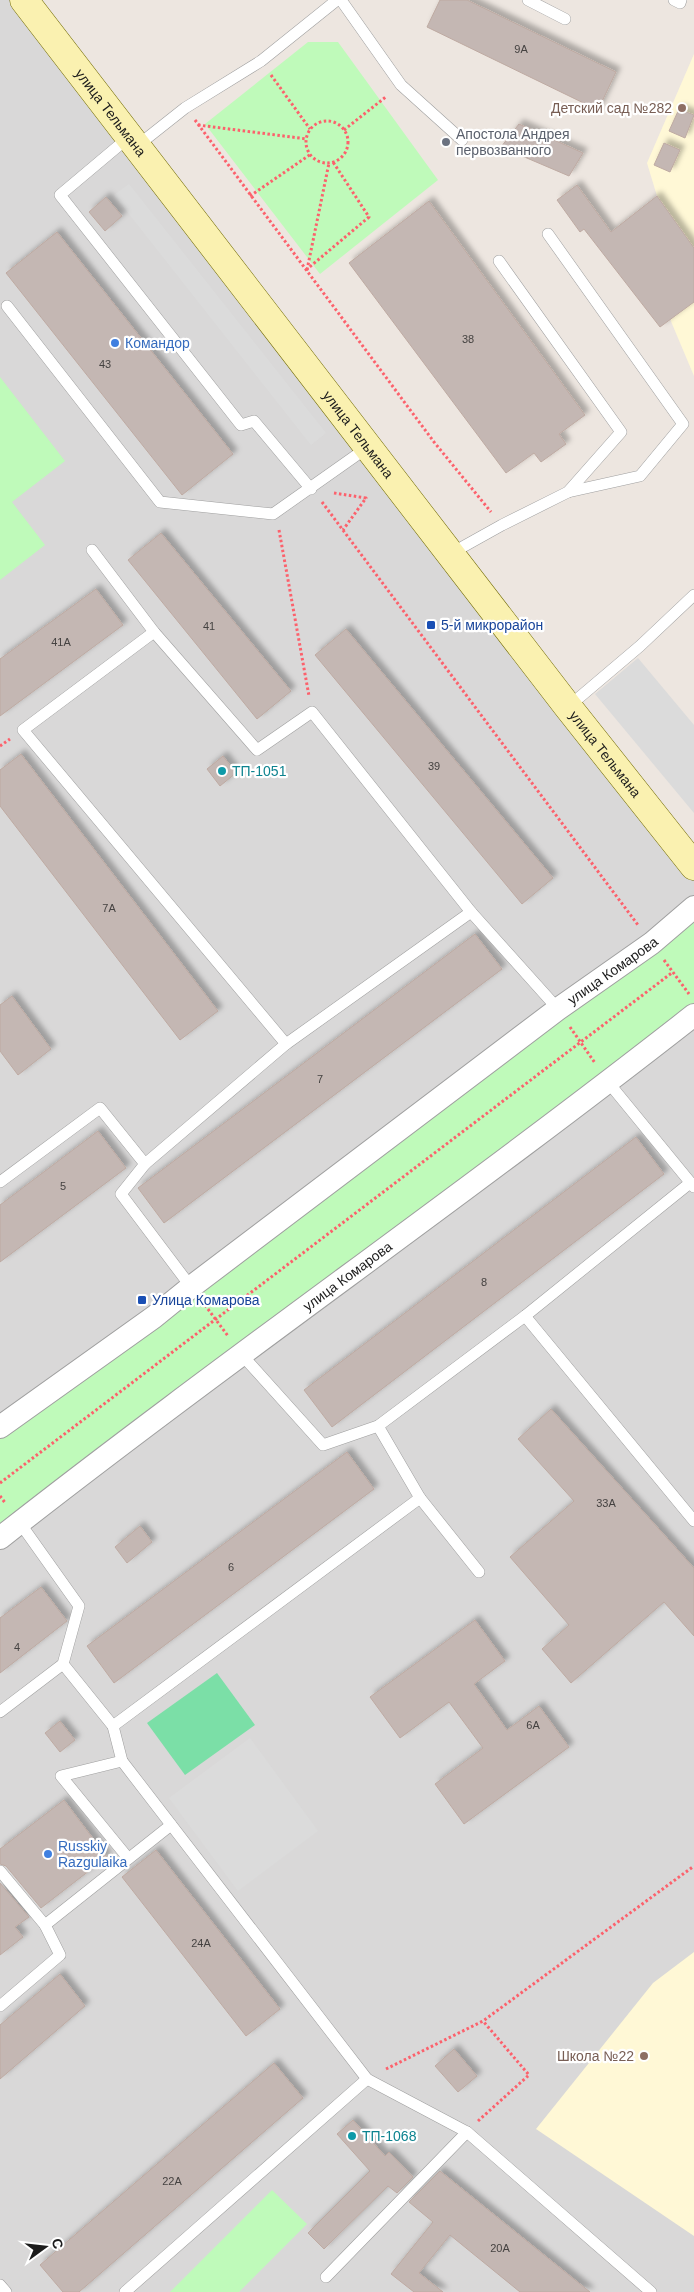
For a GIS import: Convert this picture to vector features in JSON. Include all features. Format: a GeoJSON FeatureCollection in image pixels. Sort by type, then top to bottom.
{"type":"FeatureCollection","features":[{"type":"Feature","properties":{"kind":"main road","name":"улица Тельмана"},"geometry":{"type":"LineString","coordinates":[[24,0],[450,554],[694,866]]}},
{"type":"Feature","properties":{"kind":"street","name":"улица Комарова"},"geometry":{"type":"LineString","coordinates":[[0,1427],[154,1317],[191,1286],[558,1009],[652,943],[694,907]]}},
{"type":"Feature","properties":{"kind":"street","name":"улица Комарова"},"geometry":{"type":"LineString","coordinates":[[0,1538],[608,1082],[694,1015]]}},
{"type":"Feature","properties":{"kind":"lane"},"geometry":{"type":"LineString","coordinates":[[311,489],[254,421],[241,425],[60,195],[133,142],[261,61],[337,0]]}},
{"type":"Feature","properties":{"kind":"lane"},"geometry":{"type":"LineString","coordinates":[[342,0],[401,85],[462,140]]}},
{"type":"Feature","properties":{"kind":"lane"},"geometry":{"type":"LineString","coordinates":[[528,0],[565,19]]}},
{"type":"Feature","properties":{"kind":"lane"},"geometry":{"type":"LineString","coordinates":[[674,0],[680,3],[681,0]]}},
{"type":"Feature","properties":{"kind":"lane"},"geometry":{"type":"LineString","coordinates":[[450,554],[568,492],[640,476],[683,424],[548,234]]}},
{"type":"Feature","properties":{"kind":"lane"},"geometry":{"type":"LineString","coordinates":[[499,262],[621,432],[568,492]]}},
{"type":"Feature","properties":{"kind":"lane"},"geometry":{"type":"LineString","coordinates":[[7,306],[160,502],[273,514],[368,447]]}},
{"type":"Feature","properties":{"kind":"lane"},"geometry":{"type":"LineString","coordinates":[[92,550],[154,632],[257,750],[312,712],[471,912],[558,1009]]}},
{"type":"Feature","properties":{"kind":"lane"},"geometry":{"type":"LineString","coordinates":[[568,706],[640,646],[694,596]]}},
{"type":"Feature","properties":{"kind":"lane"},"geometry":{"type":"LineString","coordinates":[[154,632],[23,730],[286,1044]]}},
{"type":"Feature","properties":{"kind":"lane"},"geometry":{"type":"LineString","coordinates":[[191,1286],[121,1194],[145,1164],[286,1044],[471,912]]}},
{"type":"Feature","properties":{"kind":"lane"},"geometry":{"type":"LineString","coordinates":[[242,1355],[323,1446],[378,1426],[525,1316],[692,1185],[608,1082]]}},
{"type":"Feature","properties":{"kind":"lane"},"geometry":{"type":"LineString","coordinates":[[0,1182],[100,1108],[145,1164]]}},
{"type":"Feature","properties":{"kind":"lane"},"geometry":{"type":"LineString","coordinates":[[525,1316],[694,1521]]}},
{"type":"Feature","properties":{"kind":"lane"},"geometry":{"type":"LineString","coordinates":[[378,1426],[420,1498],[479,1572]]}},
{"type":"Feature","properties":{"kind":"lane"},"geometry":{"type":"LineString","coordinates":[[113,1726],[420,1498]]}},
{"type":"Feature","properties":{"kind":"lane"},"geometry":{"type":"LineString","coordinates":[[0,1712],[62,1664],[78,1606],[20,1523]]}},
{"type":"Feature","properties":{"kind":"lane"},"geometry":{"type":"LineString","coordinates":[[62,1664],[113,1726],[122,1761],[367,2079],[467,2132],[651,2292]]}},
{"type":"Feature","properties":{"kind":"lane"},"geometry":{"type":"LineString","coordinates":[[122,1761],[61,1776],[128,1858]]}},
{"type":"Feature","properties":{"kind":"lane"},"geometry":{"type":"LineString","coordinates":[[45,1925],[171,1825]]}},
{"type":"Feature","properties":{"kind":"lane"},"geometry":{"type":"LineString","coordinates":[[0,1871],[45,1925],[60,1955],[0,2006]]}},
{"type":"Feature","properties":{"kind":"lane"},"geometry":{"type":"LineString","coordinates":[[125,2292],[367,2079]]}},
{"type":"Feature","properties":{"kind":"lane"},"geometry":{"type":"LineString","coordinates":[[326,2277],[467,2132]]}},
{"type":"Feature","properties":{"kind":"lane"},"geometry":{"type":"LineString","coordinates":[[0,2285],[6,2292]]}},
{"type":"Feature","properties":{"kind":"path"},"geometry":{"type":"LineString","coordinates":[[261,61],[310,130]]}},
{"type":"Feature","properties":{"kind":"path"},"geometry":{"type":"LineString","coordinates":[[344,130],[401,85]]}},
{"type":"Feature","properties":{"kind":"path"},"geometry":{"type":"LineString","coordinates":[[185,108],[434,442],[502,525]]}},
{"type":"Feature","properties":{"kind":"path"},"geometry":{"type":"LineString","coordinates":[[328,121],[340,125],[344,130],[348,142],[347,149],[343,155],[331,162],[322,162],[311,154],[307,138],[310,130],[321,122],[328,121]]}},
{"type":"Feature","properties":{"kind":"path"},"geometry":{"type":"LineString","coordinates":[[198,125],[307,138]]}},
{"type":"Feature","properties":{"kind":"path"},"geometry":{"type":"LineString","coordinates":[[250,196],[311,154]]}},
{"type":"Feature","properties":{"kind":"path"},"geometry":{"type":"LineString","coordinates":[[306,270],[331,162]]}},
{"type":"Feature","properties":{"kind":"path"},"geometry":{"type":"LineString","coordinates":[[306,270],[368,217],[331,162]]}},
{"type":"Feature","properties":{"kind":"path"},"geometry":{"type":"LineString","coordinates":[[311,489],[366,498],[343,530]]}},
{"type":"Feature","properties":{"kind":"path"},"geometry":{"type":"LineString","coordinates":[[313,505],[320,500],[694,1000]]}},
{"type":"Feature","properties":{"kind":"path"},"geometry":{"type":"LineString","coordinates":[[286,525],[279,530],[312,712]]}},
{"type":"Feature","properties":{"kind":"path"},"geometry":{"type":"LineString","coordinates":[[0,1484],[673,972]]}},
{"type":"Feature","properties":{"kind":"path"},"geometry":{"type":"LineString","coordinates":[[558,1009],[608,1082]]}},
{"type":"Feature","properties":{"kind":"path"},"geometry":{"type":"LineString","coordinates":[[191,1286],[242,1355]]}},
{"type":"Feature","properties":{"kind":"path"},"geometry":{"type":"LineString","coordinates":[[367,2079],[482,2021],[694,1866]]}},
{"type":"Feature","properties":{"kind":"path"},"geometry":{"type":"LineString","coordinates":[[467,2132],[528,2075],[482,2021]]}},
{"type":"Feature","properties":{"kind":"shaded area"},"geometry":{"type":"Polygon","coordinates":[[[0,0],[24,0],[694,866],[694,907],[0,1427],[0,0]]]}},
{"type":"Feature","properties":{"kind":"shaded area","name":"Детский сад №282"},"geometry":{"type":"Polygon","coordinates":[[[694,54],[694,248],[657,196],[647,163],[694,54]]]}},
{"type":"Feature","properties":{"kind":"shaded area"},"geometry":{"type":"Polygon","coordinates":[[[129,184],[326,433],[311,445],[114,195],[129,184]]]}},
{"type":"Feature","properties":{"kind":"shaded area"},"geometry":{"type":"Polygon","coordinates":[[[694,302],[694,376],[670,319],[694,302]]]}},
{"type":"Feature","properties":{"kind":"shaded area"},"geometry":{"type":"Polygon","coordinates":[[[638,658],[694,725],[694,813],[595,694],[638,658]]]}},
{"type":"Feature","properties":{"kind":"shaded area"},"geometry":{"type":"Polygon","coordinates":[[[694,1015],[694,2292],[0,2292],[0,1538],[694,1015]]]}},
{"type":"Feature","properties":{"kind":"shaded area"},"geometry":{"type":"Polygon","coordinates":[[[250,1738],[318,1831],[238,1891],[169,1798],[250,1738]]]}},
{"type":"Feature","properties":{"kind":"shaded area","name":"Школа №22"},"geometry":{"type":"Polygon","coordinates":[[[694,1952],[694,2236],[536,2129],[653,1983],[694,1952]]]}},
{"type":"Feature","properties":{"kind":"green space"},"geometry":{"type":"Polygon","coordinates":[[[308,42],[338,42],[438,180],[320,274],[205,124],[308,42]]]}},
{"type":"Feature","properties":{"kind":"green space"},"geometry":{"type":"Polygon","coordinates":[[[0,377],[65,461],[12,502],[45,545],[0,580],[0,377]]]}},
{"type":"Feature","properties":{"kind":"green space"},"geometry":{"type":"Polygon","coordinates":[[[694,907],[694,1015],[0,1538],[0,1427],[694,907]]]}},
{"type":"Feature","properties":{"kind":"green space"},"geometry":{"type":"Polygon","coordinates":[[[217,1673],[255,1725],[185,1775],[147,1723],[217,1673]]]}},
{"type":"Feature","properties":{"kind":"green space"},"geometry":{"type":"Polygon","coordinates":[[[272,2190],[307,2224],[239,2292],[170,2292],[272,2190]]]}},
{"type":"Feature","properties":{"kind":"building"},"geometry":{"type":"Polygon","coordinates":[[[440,0],[467,0],[616,72],[598,110],[427,27],[440,0]]]}},
{"type":"Feature","properties":{"kind":"building"},"geometry":{"type":"Polygon","coordinates":[[[679,109],[694,115],[685,138],[669,131],[679,109]]]}},
{"type":"Feature","properties":{"kind":"building"},"geometry":{"type":"Polygon","coordinates":[[[519,124],[583,153],[569,176],[501,147],[519,124]]]}},
{"type":"Feature","properties":{"kind":"building"},"geometry":{"type":"Polygon","coordinates":[[[664,143],[680,150],[670,172],[654,165],[664,143]]]}},
{"type":"Feature","properties":{"kind":"building"},"geometry":{"type":"Polygon","coordinates":[[[577,185],[611,232],[657,196],[694,248],[694,302],[660,327],[584,229],[580,232],[557,200],[577,185]]]}},
{"type":"Feature","properties":{"kind":"building"},"geometry":{"type":"Polygon","coordinates":[[[106,197],[122,216],[105,231],[89,212],[106,197]]]}},
{"type":"Feature","properties":{"kind":"building"},"geometry":{"type":"Polygon","coordinates":[[[429,201],[585,415],[559,434],[566,444],[541,462],[534,453],[506,473],[349,263],[429,201]]]}},
{"type":"Feature","properties":{"kind":"building"},"geometry":{"type":"Polygon","coordinates":[[[57,232],[233,454],[182,495],[6,273],[57,232]]]}},
{"type":"Feature","properties":{"kind":"building"},"geometry":{"type":"Polygon","coordinates":[[[161,533],[291,691],[257,719],[128,560],[161,533]]]}},
{"type":"Feature","properties":{"kind":"building"},"geometry":{"type":"Polygon","coordinates":[[[96,589],[123,625],[0,716],[0,659],[96,589]]]}},
{"type":"Feature","properties":{"kind":"building"},"geometry":{"type":"Polygon","coordinates":[[[346,629],[553,878],[522,904],[315,655],[346,629]]]}},
{"type":"Feature","properties":{"kind":"building"},"geometry":{"type":"Polygon","coordinates":[[[21,754],[218,1011],[180,1040],[0,806],[0,770],[21,754]]]}},
{"type":"Feature","properties":{"kind":"building","name":"ТП-1051"},"geometry":{"type":"Polygon","coordinates":[[[223,756],[236,773],[220,786],[207,769],[223,756]]]}},
{"type":"Feature","properties":{"kind":"building"},"geometry":{"type":"Polygon","coordinates":[[[475,934],[502,969],[164,1223],[138,1188],[475,934]]]}},
{"type":"Feature","properties":{"kind":"building"},"geometry":{"type":"Polygon","coordinates":[[[12,996],[51,1049],[18,1075],[0,1051],[0,1005],[12,996]]]}},
{"type":"Feature","properties":{"kind":"building"},"geometry":{"type":"Polygon","coordinates":[[[98,1131],[126,1168],[0,1262],[0,1205],[98,1131]]]}},
{"type":"Feature","properties":{"kind":"building"},"geometry":{"type":"Polygon","coordinates":[[[636,1137],[664,1174],[332,1427],[304,1390],[636,1137]]]}},
{"type":"Feature","properties":{"kind":"building"},"geometry":{"type":"Polygon","coordinates":[[[551,1409],[694,1568],[694,1636],[664,1602],[571,1683],[542,1649],[569,1625],[510,1557],[574,1501],[518,1439],[551,1409]]]}},
{"type":"Feature","properties":{"kind":"building"},"geometry":{"type":"Polygon","coordinates":[[[347,1452],[374,1489],[114,1683],[87,1646],[347,1452]]]}},
{"type":"Feature","properties":{"kind":"building"},"geometry":{"type":"Polygon","coordinates":[[[140,1526],[152,1542],[127,1563],[115,1547],[140,1526]]]}},
{"type":"Feature","properties":{"kind":"building"},"geometry":{"type":"Polygon","coordinates":[[[41,1587],[67,1621],[0,1673],[0,1618],[41,1587]]]}},
{"type":"Feature","properties":{"kind":"building"},"geometry":{"type":"Polygon","coordinates":[[[475,1620],[505,1661],[474,1684],[507,1730],[539,1706],[569,1747],[464,1824],[435,1784],[483,1748],[449,1702],[400,1738],[370,1697],[475,1620]]]}},
{"type":"Feature","properties":{"kind":"building"},"geometry":{"type":"Polygon","coordinates":[[[60,1721],[75,1740],[60,1752],[45,1733],[60,1721]]]}},
{"type":"Feature","properties":{"kind":"building"},"geometry":{"type":"Polygon","coordinates":[[[64,1800],[107,1857],[41,1908],[6,1866],[0,1864],[0,1849],[64,1800]]]}},
{"type":"Feature","properties":{"kind":"building"},"geometry":{"type":"Polygon","coordinates":[[[156,1850],[280,2009],[246,2036],[122,1877],[156,1850]]]}},
{"type":"Feature","properties":{"kind":"building"},"geometry":{"type":"Polygon","coordinates":[[[0,1883],[29,1917],[15,1927],[23,1937],[0,1955],[0,1883]]]}},
{"type":"Feature","properties":{"kind":"building"},"geometry":{"type":"Polygon","coordinates":[[[60,1974],[85,2006],[0,2079],[0,2025],[60,1974]]]}},
{"type":"Feature","properties":{"kind":"building"},"geometry":{"type":"Polygon","coordinates":[[[454,2049],[477,2076],[458,2092],[435,2066],[454,2049]]]}},
{"type":"Feature","properties":{"kind":"building"},"geometry":{"type":"Polygon","coordinates":[[[274,2063],[303,2098],[79,2292],[63,2292],[40,2265],[274,2063]]]}},
{"type":"Feature","properties":{"kind":"building"},"geometry":{"type":"Polygon","coordinates":[[[353,2120],[385,2156],[389,2152],[413,2177],[397,2193],[388,2186],[324,2249],[308,2233],[370,2171],[337,2134],[353,2120]]]}},
{"type":"Feature","properties":{"kind":"building"},"geometry":{"type":"Polygon","coordinates":[[[440,2171],[590,2292],[520,2292],[450,2235],[419,2273],[443,2292],[414,2292],[391,2274],[433,2222],[409,2202],[440,2171]]]}},
{"type":"Feature","properties":{"kind":"place","name":"Детский сад №282"},"geometry":{"type":"Point","coordinates":[682,108]}},
{"type":"Feature","properties":{"kind":"place","name":"Апостола Андрея первозванного"},"geometry":{"type":"Point","coordinates":[446,142]}},
{"type":"Feature","properties":{"kind":"place","name":"Командор"},"geometry":{"type":"Point","coordinates":[115,343]}},
{"type":"Feature","properties":{"kind":"place","name":"5-й микрорайон"},"geometry":{"type":"Point","coordinates":[431,625]}},
{"type":"Feature","properties":{"kind":"place","name":"ТП-1051"},"geometry":{"type":"Point","coordinates":[222,771]}},
{"type":"Feature","properties":{"kind":"place","name":"Улица Комарова"},"geometry":{"type":"Point","coordinates":[142,1300]}},
{"type":"Feature","properties":{"kind":"place","name":"Russkiy Razgulaika"},"geometry":{"type":"Point","coordinates":[48,1854]}},
{"type":"Feature","properties":{"kind":"place","name":"Школа №22"},"geometry":{"type":"Point","coordinates":[644,2056]}},
{"type":"Feature","properties":{"kind":"place","name":"ТП-1068"},"geometry":{"type":"Point","coordinates":[352,2136]}}]}
